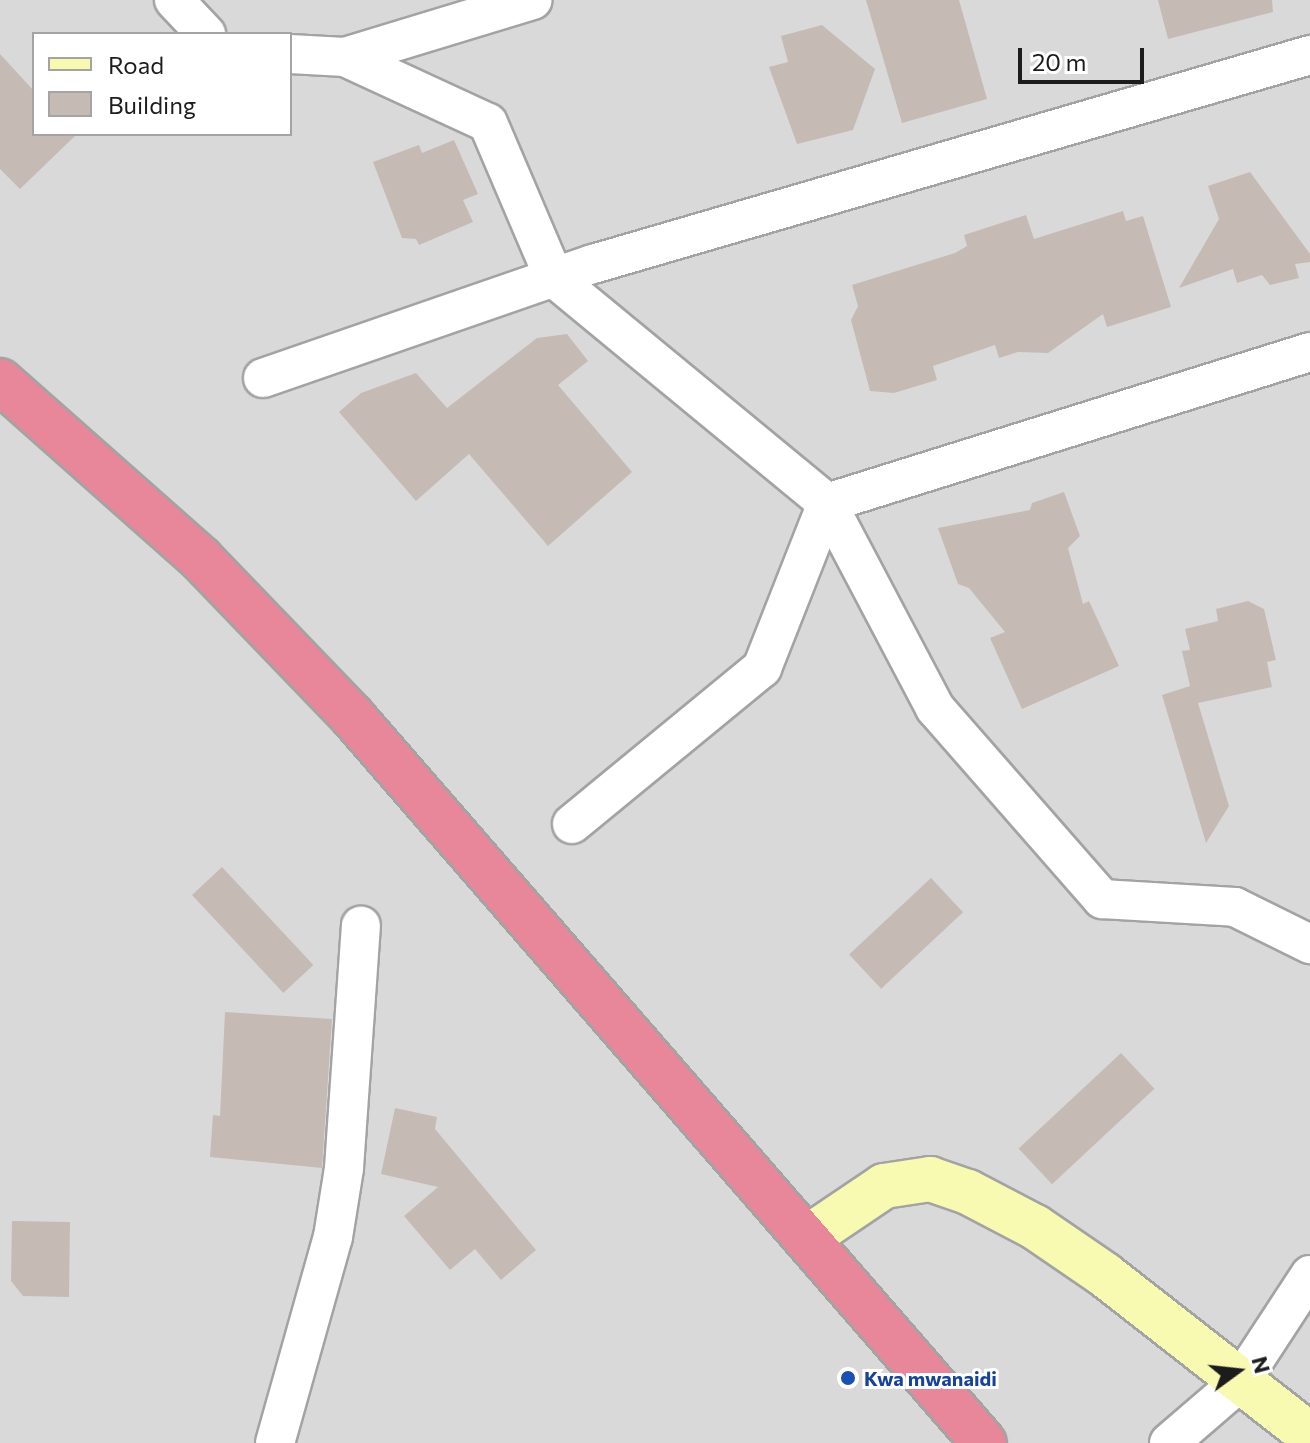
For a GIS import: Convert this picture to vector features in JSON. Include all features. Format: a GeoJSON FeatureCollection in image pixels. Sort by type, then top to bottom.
{"type":"FeatureCollection","features":[{"type":"Feature","properties":{"kind":"highway"},"geometry":{"type":"LineString","coordinates":[[0,381],[201,559],[341,705],[984,1443]]}},
{"type":"Feature","properties":{"kind":"street"},"geometry":{"type":"LineString","coordinates":[[174,0],[204,32]]}},
{"type":"Feature","properties":{"kind":"street"},"geometry":{"type":"LineString","coordinates":[[292,54],[345,57],[533,0]]}},
{"type":"Feature","properties":{"kind":"street"},"geometry":{"type":"LineString","coordinates":[[263,378],[554,278],[1310,55]]}},
{"type":"Feature","properties":{"kind":"street"},"geometry":{"type":"LineString","coordinates":[[345,57],[488,123],[554,278],[827,503],[935,708],[1102,899],[1235,907],[1310,944]]}},
{"type":"Feature","properties":{"kind":"street"},"geometry":{"type":"LineString","coordinates":[[827,503],[1310,352]]}},
{"type":"Feature","properties":{"kind":"street"},"geometry":{"type":"LineString","coordinates":[[572,824],[762,668],[827,503]]}},
{"type":"Feature","properties":{"kind":"street"},"geometry":{"type":"LineString","coordinates":[[275,1443],[333,1237],[344,1168],[361,926]]}},
{"type":"Feature","properties":{"kind":"street"},"geometry":{"type":"LineString","coordinates":[[807,1238],[884,1186],[930,1179],[968,1192],[1035,1227],[1093,1267],[1310,1435]]}},
{"type":"Feature","properties":{"kind":"street"},"geometry":{"type":"LineString","coordinates":[[1169,1443],[1240,1382],[1310,1275]]}},
{"type":"Feature","properties":{"kind":"shaded area"},"geometry":{"type":"Polygon","coordinates":[[[0,0],[1310,0],[1310,1443],[0,1443],[0,0]]]}},
{"type":"Feature","properties":{"kind":"building"},"geometry":{"type":"Polygon","coordinates":[[[866,0],[959,0],[987,99],[902,123],[866,0]]]}},
{"type":"Feature","properties":{"kind":"building"},"geometry":{"type":"Polygon","coordinates":[[[1158,0],[1272,0],[1273,12],[1168,39],[1158,0]]]}},
{"type":"Feature","properties":{"kind":"building"},"geometry":{"type":"Polygon","coordinates":[[[822,25],[875,69],[853,130],[797,144],[769,67],[788,62],[781,36],[822,25]]]}},
{"type":"Feature","properties":{"kind":"building"},"geometry":{"type":"Polygon","coordinates":[[[0,54],[32,89],[32,136],[75,136],[20,189],[0,169],[0,54]]]}},
{"type":"Feature","properties":{"kind":"building"},"geometry":{"type":"Polygon","coordinates":[[[454,140],[478,194],[463,200],[473,222],[419,245],[416,239],[402,238],[373,162],[419,145],[422,153],[454,140]]]}},
{"type":"Feature","properties":{"kind":"building"},"geometry":{"type":"Polygon","coordinates":[[[1250,172],[1310,254],[1310,262],[1295,264],[1299,278],[1270,285],[1262,275],[1237,283],[1233,269],[1179,288],[1219,219],[1208,186],[1250,172]]]}},
{"type":"Feature","properties":{"kind":"building"},"geometry":{"type":"Polygon","coordinates":[[[1123,211],[1126,221],[1143,216],[1171,307],[1107,327],[1103,314],[1048,353],[1018,352],[999,358],[995,345],[933,366],[937,380],[894,393],[870,391],[851,320],[858,306],[852,285],[955,253],[967,246],[964,235],[1026,215],[1034,239],[1123,211]]]}},
{"type":"Feature","properties":{"kind":"building"},"geometry":{"type":"Polygon","coordinates":[[[567,334],[588,361],[558,385],[632,472],[548,546],[469,454],[416,501],[339,412],[361,393],[416,373],[447,408],[537,338],[567,334]]]}},
{"type":"Feature","properties":{"kind":"building"},"geometry":{"type":"Polygon","coordinates":[[[1064,492],[1080,536],[1068,548],[1083,604],[1089,601],[1119,666],[1022,709],[990,638],[1005,632],[969,588],[958,584],[938,528],[1030,510],[1032,503],[1064,492]]]}},
{"type":"Feature","properties":{"kind":"building"},"geometry":{"type":"Polygon","coordinates":[[[1248,601],[1264,609],[1276,660],[1267,662],[1272,687],[1198,703],[1229,806],[1206,843],[1162,695],[1190,686],[1182,651],[1190,650],[1185,629],[1218,621],[1216,609],[1248,601]]]}},
{"type":"Feature","properties":{"kind":"building"},"geometry":{"type":"Polygon","coordinates":[[[222,867],[313,965],[283,993],[192,895],[222,867]]]}},
{"type":"Feature","properties":{"kind":"building"},"geometry":{"type":"Polygon","coordinates":[[[931,878],[963,912],[881,989],[849,954],[931,878]]]}},
{"type":"Feature","properties":{"kind":"building"},"geometry":{"type":"Polygon","coordinates":[[[225,1012],[332,1019],[322,1168],[210,1157],[213,1115],[220,1116],[225,1012]]]}},
{"type":"Feature","properties":{"kind":"building"},"geometry":{"type":"Polygon","coordinates":[[[1121,1053],[1154,1089],[1052,1184],[1019,1148],[1121,1053]]]}},
{"type":"Feature","properties":{"kind":"building"},"geometry":{"type":"Polygon","coordinates":[[[395,1108],[437,1117],[435,1129],[536,1250],[501,1280],[475,1249],[450,1270],[404,1216],[438,1187],[381,1174],[395,1108]]]}},
{"type":"Feature","properties":{"kind":"building"},"geometry":{"type":"Polygon","coordinates":[[[12,1221],[70,1222],[69,1297],[23,1296],[11,1281],[12,1221]]]}},
{"type":"Feature","properties":{"kind":"place","name":"Kwa mwanaidi"},"geometry":{"type":"Point","coordinates":[848,1378]}}]}
